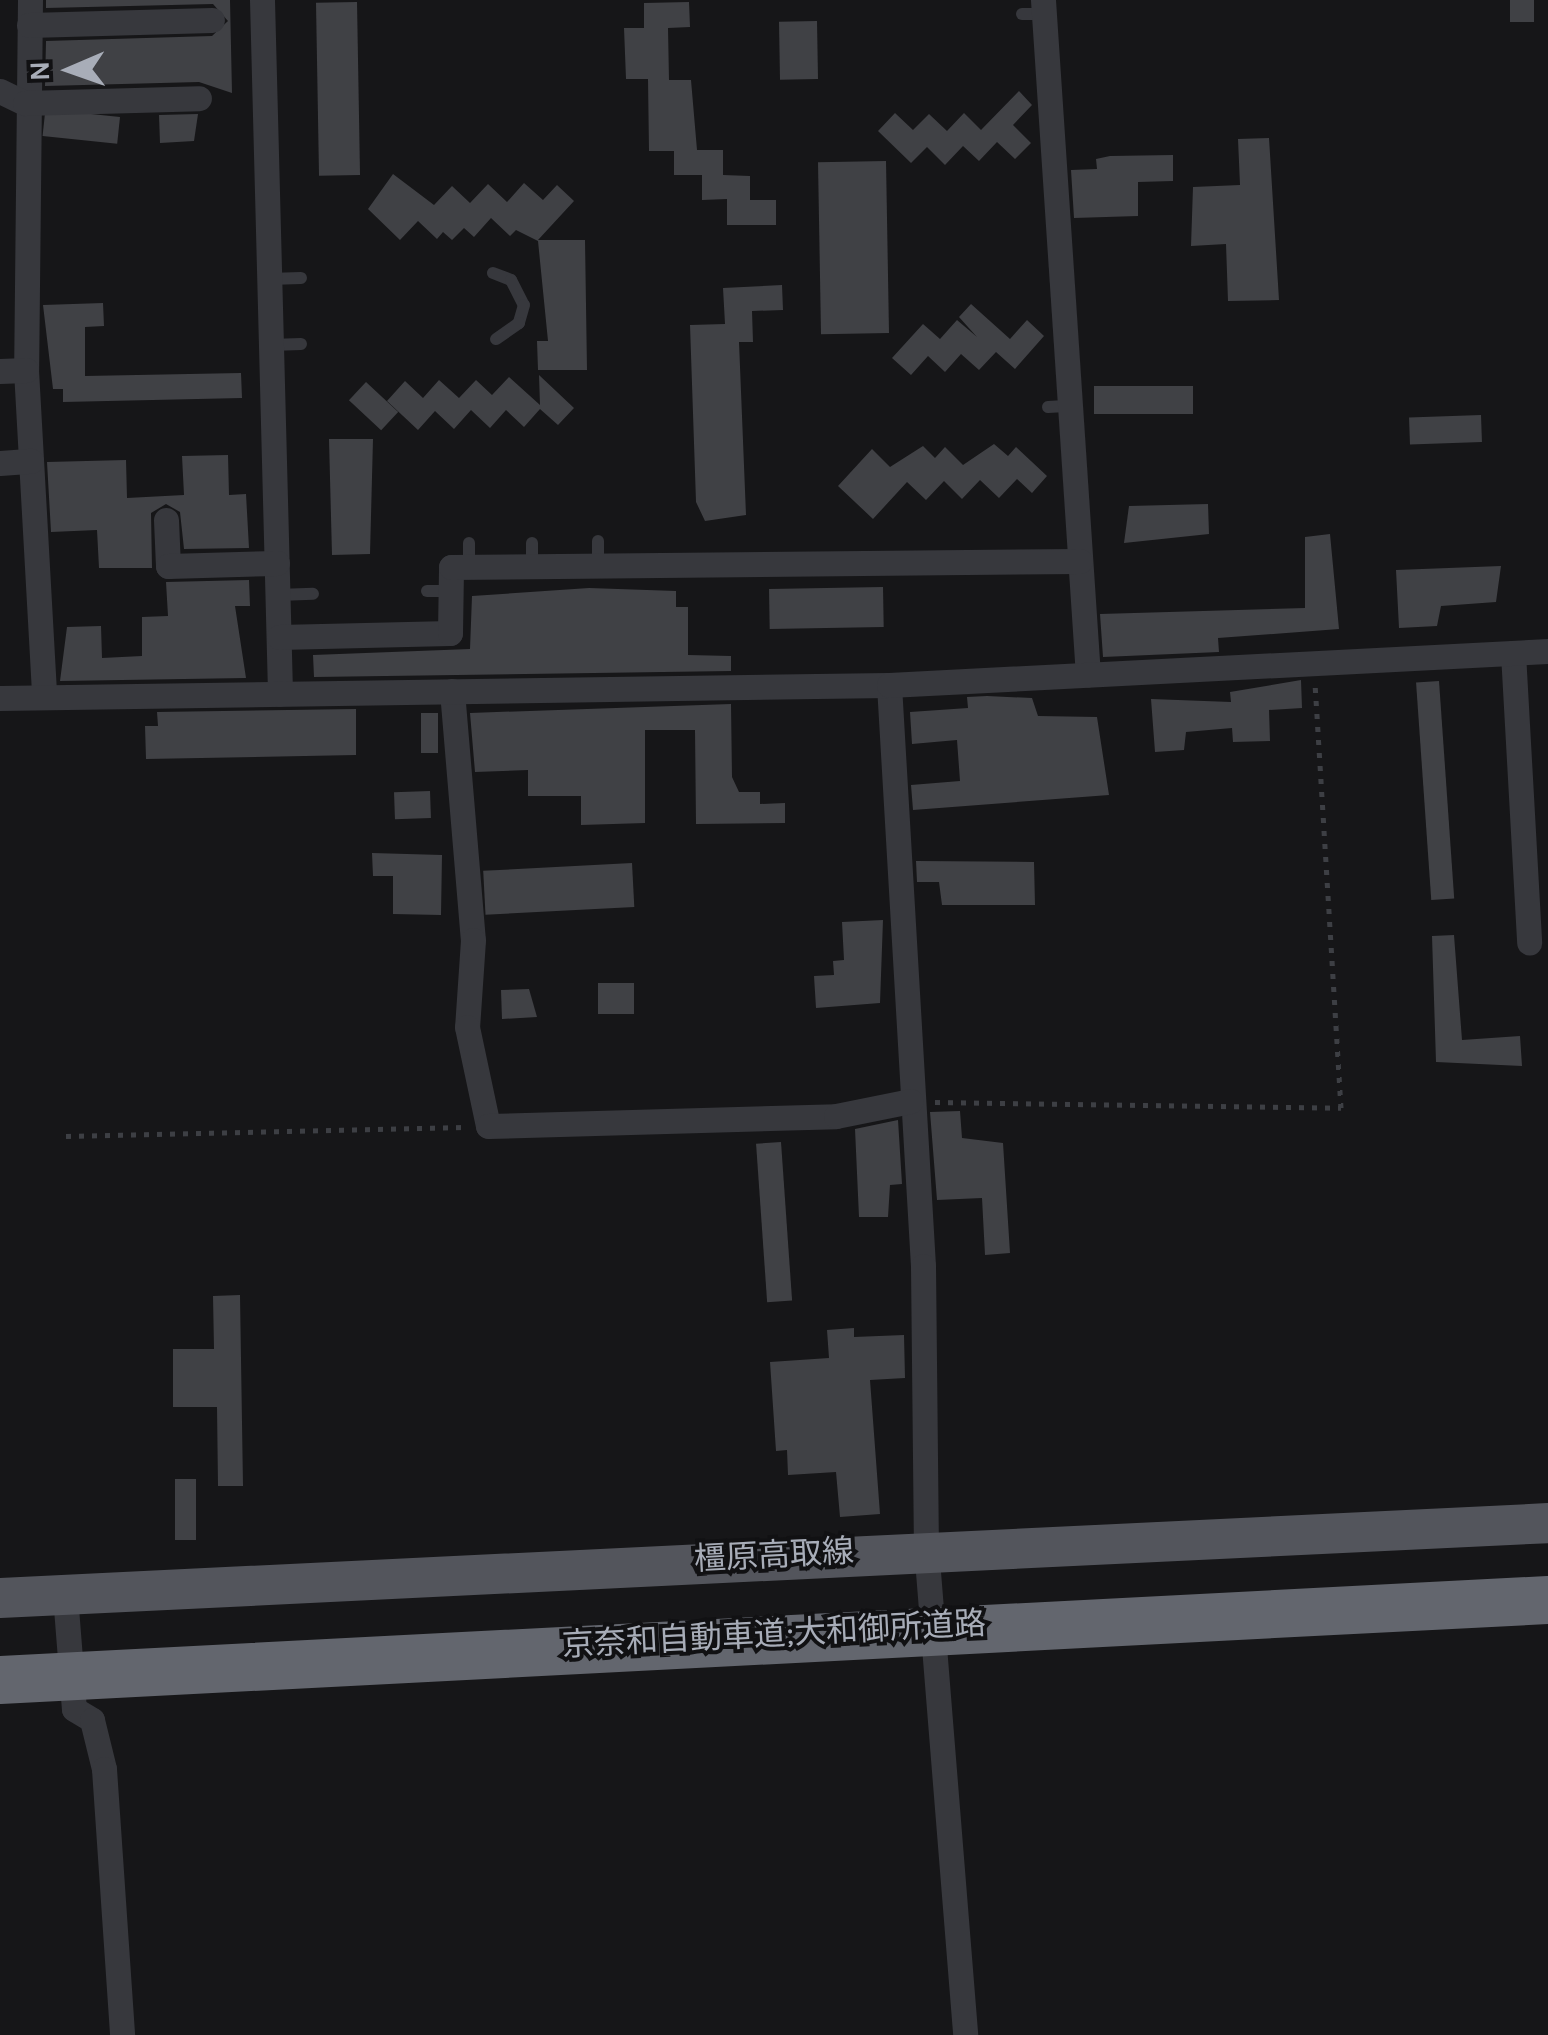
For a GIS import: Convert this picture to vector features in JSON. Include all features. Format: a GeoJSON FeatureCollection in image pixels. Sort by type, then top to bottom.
{"type":"FeatureCollection","features":[{"type":"Feature","properties":{"kind":"highway","name":"京奈和自動車道;大和御所道路"},"geometry":{"type":"LineString","coordinates":[[0,1680],[1548,1600]]}},
{"type":"Feature","properties":{"kind":"main road","name":"橿原高取線"},"geometry":{"type":"LineString","coordinates":[[0,1598],[926,1547],[1548,1524]]}},
{"type":"Feature","properties":{"kind":"street"},"geometry":{"type":"LineString","coordinates":[[262,0],[280,694]]}},
{"type":"Feature","properties":{"kind":"street"},"geometry":{"type":"LineString","coordinates":[[1037,9],[1059,406],[1080,561],[1088,675]]}},
{"type":"Feature","properties":{"kind":"street"},"geometry":{"type":"LineString","coordinates":[[44,695],[26,370],[25,103],[29,12],[212,20]]}},
{"type":"Feature","properties":{"kind":"street"},"geometry":{"type":"LineString","coordinates":[[0,90],[25,103],[199,98]]}},
{"type":"Feature","properties":{"kind":"street"},"geometry":{"type":"LineString","coordinates":[[0,371],[26,370]]}},
{"type":"Feature","properties":{"kind":"street"},"geometry":{"type":"LineString","coordinates":[[0,462],[31,462]]}},
{"type":"Feature","properties":{"kind":"street"},"geometry":{"type":"LineString","coordinates":[[166,520],[168,566],[277,562]]}},
{"type":"Feature","properties":{"kind":"street"},"geometry":{"type":"LineString","coordinates":[[279,637],[450,633],[439,591],[451,567],[469,555],[1080,561]]}},
{"type":"Feature","properties":{"kind":"street"},"geometry":{"type":"LineString","coordinates":[[0,698],[889,685],[1548,652]]}},
{"type":"Feature","properties":{"kind":"street"},"geometry":{"type":"LineString","coordinates":[[1513,653],[1529,943]]}},
{"type":"Feature","properties":{"kind":"street"},"geometry":{"type":"LineString","coordinates":[[889,685],[911,1101],[926,1547],[964,2035]]}},
{"type":"Feature","properties":{"kind":"street"},"geometry":{"type":"LineString","coordinates":[[452,691],[473,940],[468,1026],[488,1126],[836,1116],[911,1101]]}},
{"type":"Feature","properties":{"kind":"street"},"geometry":{"type":"LineString","coordinates":[[65,1595],[74,1709],[92,1720],[104,1769],[122,2035]]}},
{"type":"Feature","properties":{"kind":"lane"},"geometry":{"type":"LineString","coordinates":[[493,273],[518,287],[524,304],[519,323],[496,339]]}},
{"type":"Feature","properties":{"kind":"lane"},"geometry":{"type":"LineString","coordinates":[[269,279],[301,278]]}},
{"type":"Feature","properties":{"kind":"lane"},"geometry":{"type":"LineString","coordinates":[[271,345],[301,344]]}},
{"type":"Feature","properties":{"kind":"lane"},"geometry":{"type":"LineString","coordinates":[[278,594],[313,594]]}},
{"type":"Feature","properties":{"kind":"path"},"geometry":{"type":"LineString","coordinates":[[911,1101],[1341,1108],[1310,726],[1318,663]]}},
{"type":"Feature","properties":{"kind":"path"},"geometry":{"type":"LineString","coordinates":[[66,1136],[488,1126]]}},
{"type":"Feature","properties":{"kind":"building"},"geometry":{"type":"Polygon","coordinates":[[[46,0],[230,0],[232,93],[199,82],[45,86],[46,41],[212,36],[228,21],[213,4],[46,8],[46,0]]]}},
{"type":"Feature","properties":{"kind":"building"},"geometry":{"type":"Polygon","coordinates":[[[1510,0],[1534,0],[1534,22],[1510,22],[1510,0]]]}},
{"type":"Feature","properties":{"kind":"building"},"geometry":{"type":"Polygon","coordinates":[[[357,2],[360,175],[319,176],[316,3],[357,2]]]}},
{"type":"Feature","properties":{"kind":"building"},"geometry":{"type":"Polygon","coordinates":[[[689,2],[690,27],[668,28],[669,80],[691,80],[697,150],[723,150],[723,175],[750,176],[750,200],[776,200],[776,225],[727,225],[727,199],[702,200],[702,175],[674,175],[674,151],[649,151],[648,79],[626,79],[624,28],[644,28],[644,3],[689,2]]]}},
{"type":"Feature","properties":{"kind":"building"},"geometry":{"type":"Polygon","coordinates":[[[817,21],[818,79],[780,80],[779,22],[817,21]]]}},
{"type":"Feature","properties":{"kind":"building"},"geometry":{"type":"Polygon","coordinates":[[[1019,91],[1032,105],[1013,125],[1031,143],[1015,159],[997,142],[979,161],[963,146],[945,165],[927,147],[911,163],[878,131],[895,113],[913,130],[929,114],[947,131],[964,113],[981,130],[1019,91]]]}},
{"type":"Feature","properties":{"kind":"building"},"geometry":{"type":"Polygon","coordinates":[[[45,109],[120,117],[117,144],[43,136],[45,109]]]}},
{"type":"Feature","properties":{"kind":"building"},"geometry":{"type":"Polygon","coordinates":[[[198,114],[194,141],[160,143],[159,115],[198,114]]]}},
{"type":"Feature","properties":{"kind":"building"},"geometry":{"type":"Polygon","coordinates":[[[1269,138],[1279,300],[1228,301],[1226,244],[1191,246],[1193,187],[1240,185],[1238,139],[1269,138]]]}},
{"type":"Feature","properties":{"kind":"building"},"geometry":{"type":"Polygon","coordinates":[[[1173,155],[1173,181],[1138,182],[1138,216],[1074,218],[1071,170],[1097,169],[1096,159],[1110,156],[1173,155]]]}},
{"type":"Feature","properties":{"kind":"building"},"geometry":{"type":"Polygon","coordinates":[[[886,161],[889,333],[821,334],[818,162],[886,161]]]}},
{"type":"Feature","properties":{"kind":"building"},"geometry":{"type":"Polygon","coordinates":[[[393,174],[434,205],[452,186],[470,203],[488,184],[507,202],[524,183],[543,200],[557,185],[574,201],[538,240],[585,240],[587,370],[538,370],[537,341],[548,341],[538,241],[516,230],[510,236],[491,218],[474,237],[464,228],[452,240],[443,232],[437,239],[418,221],[400,240],[368,209],[393,174]]]}},
{"type":"Feature","properties":{"kind":"building"},"geometry":{"type":"Polygon","coordinates":[[[782,285],[783,310],[752,311],[753,342],[739,342],[746,515],[705,521],[696,502],[690,325],[725,324],[723,288],[782,285]]]}},
{"type":"Feature","properties":{"kind":"building"},"geometry":{"type":"Polygon","coordinates":[[[103,303],[104,326],[85,327],[85,376],[241,373],[242,398],[63,402],[63,389],[53,389],[43,305],[103,303]]]}},
{"type":"Feature","properties":{"kind":"building"},"geometry":{"type":"Polygon","coordinates":[[[971,304],[1010,339],[1027,320],[1044,336],[1015,369],[996,352],[979,370],[961,354],[945,372],[928,356],[911,375],[892,358],[923,324],[940,339],[957,320],[977,337],[959,317],[971,304]]]}},
{"type":"Feature","properties":{"kind":"building"},"geometry":{"type":"Polygon","coordinates":[[[539,375],[574,408],[558,425],[540,409],[524,427],[506,410],[490,428],[471,410],[454,429],[435,411],[418,430],[387,401],[405,381],[423,398],[439,380],[459,398],[476,380],[492,395],[509,377],[540,405],[539,375]]]}},
{"type":"Feature","properties":{"kind":"building"},"geometry":{"type":"Polygon","coordinates":[[[366,382],[398,412],[381,430],[349,400],[366,382]]]}},
{"type":"Feature","properties":{"kind":"building"},"geometry":{"type":"Polygon","coordinates":[[[1094,386],[1193,386],[1193,414],[1094,414],[1094,386]]]}},
{"type":"Feature","properties":{"kind":"building"},"geometry":{"type":"Polygon","coordinates":[[[1481,415],[1482,442],[1410,444],[1409,418],[1481,415]]]}},
{"type":"Feature","properties":{"kind":"building"},"geometry":{"type":"Polygon","coordinates":[[[329,439],[373,439],[370,554],[332,555],[329,439]]]}},
{"type":"Feature","properties":{"kind":"building"},"geometry":{"type":"Polygon","coordinates":[[[994,444],[1008,456],[1016,447],[1047,476],[1032,493],[1017,479],[999,498],[980,480],[962,499],[944,481],[926,500],[907,482],[873,519],[838,486],[872,449],[890,467],[923,446],[935,458],[945,447],[963,465],[994,444]]]}},
{"type":"Feature","properties":{"kind":"building"},"geometry":{"type":"Polygon","coordinates":[[[228,455],[229,495],[246,494],[249,548],[184,549],[180,512],[166,504],[151,513],[152,568],[99,568],[97,530],[51,532],[47,462],[126,460],[127,498],[184,495],[182,456],[228,455]]]}},
{"type":"Feature","properties":{"kind":"building"},"geometry":{"type":"Polygon","coordinates":[[[1208,504],[1209,534],[1124,543],[1129,506],[1208,504]]]}},
{"type":"Feature","properties":{"kind":"building"},"geometry":{"type":"Polygon","coordinates":[[[1330,534],[1339,629],[1218,638],[1219,652],[1103,657],[1100,614],[1305,608],[1305,537],[1330,534]]]}},
{"type":"Feature","properties":{"kind":"building"},"geometry":{"type":"Polygon","coordinates":[[[1501,566],[1496,602],[1441,606],[1437,626],[1399,628],[1396,570],[1501,566]]]}},
{"type":"Feature","properties":{"kind":"building"},"geometry":{"type":"Polygon","coordinates":[[[249,580],[250,606],[235,606],[246,678],[60,681],[67,627],[101,626],[102,658],[142,656],[142,617],[168,616],[166,582],[249,580]]]}},
{"type":"Feature","properties":{"kind":"building"},"geometry":{"type":"Polygon","coordinates":[[[883,587],[884,627],[770,629],[769,589],[883,587]]]}},
{"type":"Feature","properties":{"kind":"building"},"geometry":{"type":"Polygon","coordinates":[[[589,588],[676,591],[676,607],[688,607],[688,655],[731,656],[731,671],[314,677],[313,655],[470,649],[472,596],[589,588]]]}},
{"type":"Feature","properties":{"kind":"building"},"geometry":{"type":"Polygon","coordinates":[[[1301,680],[1302,708],[1269,710],[1270,741],[1233,742],[1232,728],[1186,732],[1184,750],[1155,752],[1151,699],[1231,702],[1230,692],[1301,680]]]}},
{"type":"Feature","properties":{"kind":"building"},"geometry":{"type":"Polygon","coordinates":[[[1439,681],[1454,898],[1431,900],[1416,683],[1439,681]]]}},
{"type":"Feature","properties":{"kind":"building"},"geometry":{"type":"Polygon","coordinates":[[[967,697],[1032,698],[1038,716],[1097,717],[1109,795],[913,810],[911,785],[960,781],[957,740],[912,744],[910,712],[968,708],[967,697]]]}},
{"type":"Feature","properties":{"kind":"building"},"geometry":{"type":"Polygon","coordinates":[[[731,704],[732,777],[739,792],[760,792],[760,804],[785,803],[785,823],[696,824],[695,730],[645,730],[645,823],[581,825],[581,796],[528,796],[528,770],[475,772],[470,713],[731,704]]]}},
{"type":"Feature","properties":{"kind":"building"},"geometry":{"type":"Polygon","coordinates":[[[356,709],[356,755],[146,759],[145,726],[158,726],[157,712],[356,709]]]}},
{"type":"Feature","properties":{"kind":"building"},"geometry":{"type":"Polygon","coordinates":[[[421,713],[438,713],[438,753],[421,753],[421,713]]]}},
{"type":"Feature","properties":{"kind":"building"},"geometry":{"type":"Polygon","coordinates":[[[430,791],[431,818],[395,819],[394,792],[430,791]]]}},
{"type":"Feature","properties":{"kind":"building"},"geometry":{"type":"Polygon","coordinates":[[[372,853],[442,855],[441,915],[393,914],[393,876],[373,876],[372,853]]]}},
{"type":"Feature","properties":{"kind":"building"},"geometry":{"type":"Polygon","coordinates":[[[916,861],[1034,862],[1035,905],[942,905],[939,882],[917,882],[916,861]]]}},
{"type":"Feature","properties":{"kind":"building"},"geometry":{"type":"Polygon","coordinates":[[[632,863],[634,907],[486,915],[483,871],[632,863]]]}},
{"type":"Feature","properties":{"kind":"building"},"geometry":{"type":"Polygon","coordinates":[[[883,920],[880,1003],[816,1008],[814,976],[834,975],[833,961],[844,960],[842,922],[883,920]]]}},
{"type":"Feature","properties":{"kind":"building"},"geometry":{"type":"Polygon","coordinates":[[[1454,935],[1462,1040],[1520,1036],[1522,1066],[1436,1062],[1432,936],[1454,935]]]}},
{"type":"Feature","properties":{"kind":"building"},"geometry":{"type":"Polygon","coordinates":[[[598,983],[634,983],[634,1014],[598,1014],[598,983]]]}},
{"type":"Feature","properties":{"kind":"building"},"geometry":{"type":"Polygon","coordinates":[[[529,989],[537,1017],[502,1019],[501,990],[529,989]]]}},
{"type":"Feature","properties":{"kind":"building"},"geometry":{"type":"Polygon","coordinates":[[[960,1111],[962,1138],[1003,1143],[1010,1253],[985,1255],[982,1198],[937,1200],[930,1112],[960,1111]]]}},
{"type":"Feature","properties":{"kind":"building"},"geometry":{"type":"Polygon","coordinates":[[[898,1120],[902,1184],[890,1185],[888,1217],[859,1217],[855,1129],[898,1120]]]}},
{"type":"Feature","properties":{"kind":"building"},"geometry":{"type":"Polygon","coordinates":[[[781,1142],[792,1301],[767,1302],[756,1144],[781,1142]]]}},
{"type":"Feature","properties":{"kind":"building"},"geometry":{"type":"Polygon","coordinates":[[[240,1295],[243,1486],[218,1486],[217,1407],[173,1407],[173,1349],[214,1349],[213,1296],[240,1295]]]}},
{"type":"Feature","properties":{"kind":"building"},"geometry":{"type":"Polygon","coordinates":[[[854,1328],[854,1337],[904,1335],[905,1378],[870,1380],[880,1514],[840,1517],[836,1472],[788,1475],[787,1450],[776,1451],[770,1362],[829,1358],[827,1330],[854,1328]]]}},
{"type":"Feature","properties":{"kind":"building"},"geometry":{"type":"Polygon","coordinates":[[[175,1479],[196,1479],[196,1540],[175,1540],[175,1479]]]}}]}
